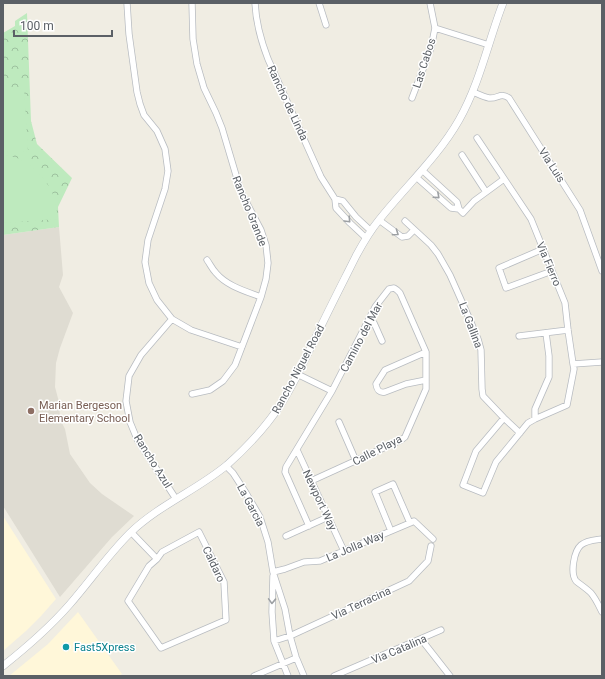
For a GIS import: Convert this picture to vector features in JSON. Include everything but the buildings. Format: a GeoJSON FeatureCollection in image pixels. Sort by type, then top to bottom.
{"type":"FeatureCollection","features":[{"type":"Feature","properties":{"kind":"street"},"geometry":{"type":"LineString","coordinates":[[128,3],[129,34],[137,92],[144,115],[156,131],[164,149],[168,171],[165,189],[148,240],[145,262],[149,283],[157,300],[172,319],[191,330],[242,347]]}},
{"type":"Feature","properties":{"kind":"street","name":"Rancho Grande"},"geometry":{"type":"LineString","coordinates":[[192,3],[193,40],[197,64],[204,88],[222,128],[241,192],[261,230],[266,245],[268,263],[266,279],[235,366],[223,381],[210,390],[192,394]]}},
{"type":"Feature","properties":{"kind":"street","name":"Rancho de Linda"},"geometry":{"type":"LineString","coordinates":[[255,3],[257,24],[268,59],[321,177],[335,199],[336,208],[366,238]]}},
{"type":"Feature","properties":{"kind":"street"},"geometry":{"type":"LineString","coordinates":[[318,3],[326,25]]}},
{"type":"Feature","properties":{"kind":"street","name":"Las Cabos"},"geometry":{"type":"LineString","coordinates":[[412,98],[431,48],[435,28],[430,3]]}},
{"type":"Feature","properties":{"kind":"street","name":"Rancho Niguel Road"},"geometry":{"type":"LineString","coordinates":[[3,666],[48,628],[131,532],[147,519],[226,466],[267,424],[281,404],[297,374],[366,238],[379,220],[442,146],[459,120],[473,92],[503,3]]}},
{"type":"Feature","properties":{"kind":"street"},"geometry":{"type":"LineString","coordinates":[[435,28],[489,45]]}},
{"type":"Feature","properties":{"kind":"street","name":"Via Luis"},"geometry":{"type":"LineString","coordinates":[[473,92],[488,98],[501,95],[509,98],[580,210],[602,270]]}},
{"type":"Feature","properties":{"kind":"street","name":"Via Fierro"},"geometry":{"type":"LineString","coordinates":[[478,138],[531,219],[565,302],[574,364],[567,405],[535,419]]}},
{"type":"Feature","properties":{"kind":"street"},"geometry":{"type":"LineString","coordinates":[[462,155],[486,192]]}},
{"type":"Feature","properties":{"kind":"street"},"geometry":{"type":"LineString","coordinates":[[422,170],[457,202],[461,211]]}},
{"type":"Feature","properties":{"kind":"street"},"geometry":{"type":"LineString","coordinates":[[416,177],[451,208],[461,211]]}},
{"type":"Feature","properties":{"kind":"street"},"geometry":{"type":"LineString","coordinates":[[461,211],[504,179]]}},
{"type":"Feature","properties":{"kind":"street","name":"Rancho de Linda"},"geometry":{"type":"LineString","coordinates":[[335,199],[343,201],[356,217],[371,231]]}},
{"type":"Feature","properties":{"kind":"street"},"geometry":{"type":"LineString","coordinates":[[379,220],[402,237],[408,236],[414,230]]}},
{"type":"Feature","properties":{"kind":"street","name":"La Gallina"},"geometry":{"type":"LineString","coordinates":[[405,221],[431,244],[450,275],[479,343],[481,353],[483,396],[520,433]]}},
{"type":"Feature","properties":{"kind":"street"},"geometry":{"type":"LineString","coordinates":[[543,249],[498,268],[506,288],[552,271]]}},
{"type":"Feature","properties":{"kind":"street"},"geometry":{"type":"LineString","coordinates":[[207,260],[215,273],[224,281],[236,288],[260,297]]}},
{"type":"Feature","properties":{"kind":"street","name":"Camino del Mar"},"geometry":{"type":"LineString","coordinates":[[309,526],[285,472],[286,468],[332,391],[375,307],[389,289],[394,288]]}},
{"type":"Feature","properties":{"kind":"street","name":"Calle Playa"},"geometry":{"type":"LineString","coordinates":[[311,481],[405,437],[426,390],[426,352],[400,293],[394,288]]}},
{"type":"Feature","properties":{"kind":"street","name":"Rancho Azul"},"geometry":{"type":"LineString","coordinates":[[172,319],[141,355],[129,376],[126,401],[130,422],[138,439],[176,499]]}},
{"type":"Feature","properties":{"kind":"street"},"geometry":{"type":"LineString","coordinates":[[369,320],[374,323],[382,341]]}},
{"type":"Feature","properties":{"kind":"street"},"geometry":{"type":"LineString","coordinates":[[519,336],[568,330]]}},
{"type":"Feature","properties":{"kind":"street"},"geometry":{"type":"LineString","coordinates":[[504,418],[476,451],[463,485],[483,493],[496,462],[528,423],[535,419],[535,409],[549,377],[549,356],[546,333]]}},
{"type":"Feature","properties":{"kind":"street"},"geometry":{"type":"LineString","coordinates":[[426,352],[385,370],[376,384],[376,388],[382,393],[406,384],[426,380]]}},
{"type":"Feature","properties":{"kind":"street"},"geometry":{"type":"LineString","coordinates":[[574,364],[602,362]]}},
{"type":"Feature","properties":{"kind":"street"},"geometry":{"type":"LineString","coordinates":[[297,374],[332,391]]}},
{"type":"Feature","properties":{"kind":"street"},"geometry":{"type":"LineString","coordinates":[[339,422],[356,461]]}},
{"type":"Feature","properties":{"kind":"street","name":"Newport Way"},"geometry":{"type":"LineString","coordinates":[[297,450],[344,551]]}},
{"type":"Feature","properties":{"kind":"street","name":"La Garcia"},"geometry":{"type":"LineString","coordinates":[[226,466],[233,473],[260,517],[268,542],[273,572],[285,609],[296,658],[304,676]]}},
{"type":"Feature","properties":{"kind":"street","name":"La Jolla Way"},"geometry":{"type":"LineString","coordinates":[[273,572],[304,562],[320,561],[410,523],[392,484],[374,492],[391,531]]}},
{"type":"Feature","properties":{"kind":"street"},"geometry":{"type":"LineString","coordinates":[[286,536],[328,517]]}},
{"type":"Feature","properties":{"kind":"street"},"geometry":{"type":"LineString","coordinates":[[410,523],[414,521],[433,539]]}},
{"type":"Feature","properties":{"kind":"street"},"geometry":{"type":"LineString","coordinates":[[131,532],[157,559]]}},
{"type":"Feature","properties":{"kind":"street","name":"Caldaro"},"geometry":{"type":"LineString","coordinates":[[199,532],[224,582],[226,620],[161,648],[128,601],[149,566],[157,559],[162,552],[199,532]]}},
{"type":"Feature","properties":{"kind":"street"},"geometry":{"type":"LineString","coordinates":[[602,539],[588,541],[582,544],[577,550],[573,571],[576,580],[591,593],[602,612]]}},
{"type":"Feature","properties":{"kind":"street","name":"Via Terracina"},"geometry":{"type":"LineString","coordinates":[[274,641],[290,636],[409,581],[428,561],[431,546]]}},
{"type":"Feature","properties":{"kind":"street","name":"La Garcia"},"geometry":{"type":"LineString","coordinates":[[273,572],[272,612],[274,641],[288,676]]}},
{"type":"Feature","properties":{"kind":"street","name":"Via Catalina"},"geometry":{"type":"LineString","coordinates":[[334,676],[441,630]]}},
{"type":"Feature","properties":{"kind":"street"},"geometry":{"type":"LineString","coordinates":[[421,639],[450,676]]}},
{"type":"Feature","properties":{"kind":"street"},"geometry":{"type":"LineString","coordinates":[[254,676],[296,658]]}},
{"type":"Feature","properties":{"kind":"shaded area","name":"Marian Bergeson Elementary School"},"geometry":{"type":"Polygon","coordinates":[[[59,227],[63,275],[59,287],[73,313],[56,363],[55,387],[59,402],[60,419],[65,429],[70,454],[90,483],[102,494],[134,516],[112,537],[60,597],[3,506],[3,235],[59,227]]]}},
{"type":"Feature","properties":{"kind":"shaded area"},"geometry":{"type":"Polygon","coordinates":[[[3,516],[56,599],[26,631],[3,651],[3,516]]]}},
{"type":"Feature","properties":{"kind":"shaded area"},"geometry":{"type":"Polygon","coordinates":[[[78,612],[122,674],[119,676],[9,676],[48,644],[78,612]]]}},
{"type":"Feature","properties":{"kind":"green space"},"geometry":{"type":"Polygon","coordinates":[[[27,13],[31,121],[37,144],[72,178],[58,207],[59,227],[3,235],[3,33],[15,26],[15,21],[27,13]]]}},
{"type":"Feature","properties":{"kind":"green space"},"geometry":{"type":"Polygon","coordinates":[[[24,88],[28,151],[3,152],[3,90],[24,88]]]}},
{"type":"Feature","properties":{"kind":"green space"},"geometry":{"type":"Polygon","coordinates":[[[3,155],[20,159],[34,168],[46,182],[54,197],[58,219],[3,223],[3,155]]]}},
{"type":"Feature","properties":{"kind":"place","name":"Marian Bergeson Elementary School"},"geometry":{"type":"Point","coordinates":[31,411]}},
{"type":"Feature","properties":{"kind":"place","name":"Fast5Xpress"},"geometry":{"type":"Point","coordinates":[66,647]}}]}
